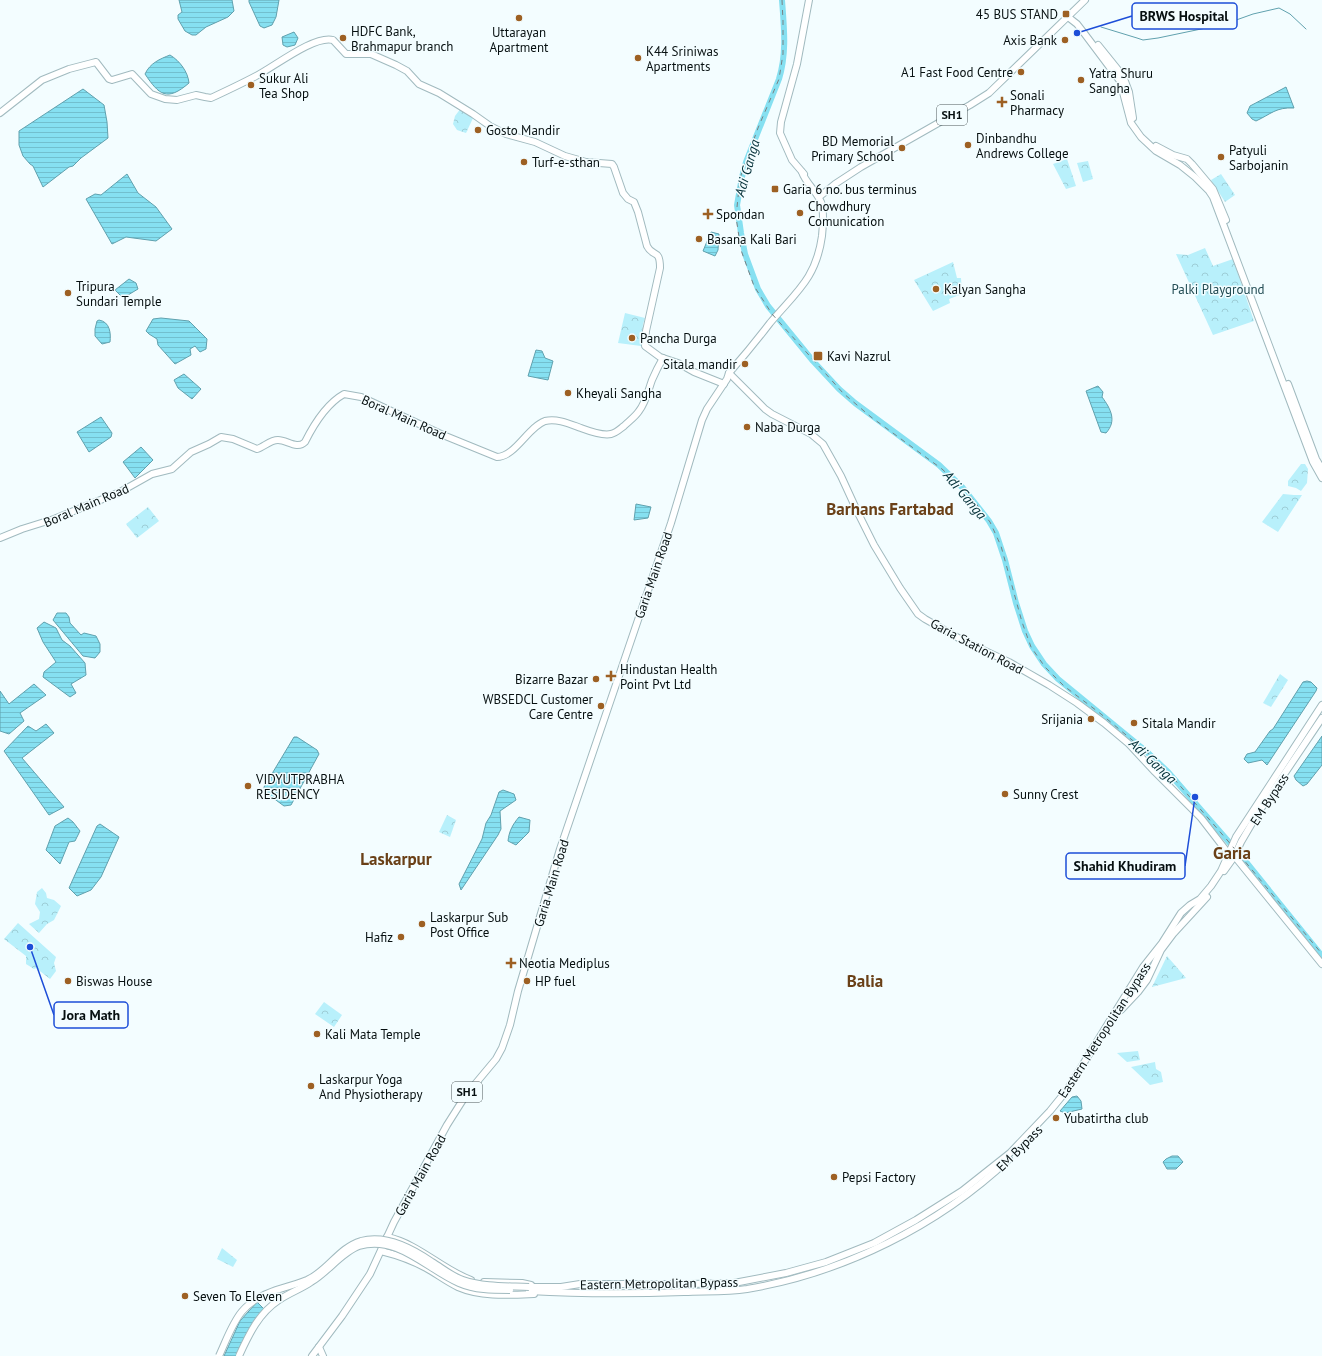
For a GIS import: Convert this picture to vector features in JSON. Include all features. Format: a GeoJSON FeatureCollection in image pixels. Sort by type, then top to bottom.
{"type":"FeatureCollection","features":[{"type":"Feature","properties":{"kind":"main road"},"geometry":{"type":"LineString","coordinates":[[809,0],[797,64],[781,122],[780,133],[792,160],[820,196]]}},
{"type":"Feature","properties":{"kind":"main road","name":"SH1"},"geometry":{"type":"LineString","coordinates":[[820,196],[861,167],[989,93],[1085,0]]}},
{"type":"Feature","properties":{"kind":"main road"},"geometry":{"type":"LineString","coordinates":[[1069,16],[1084,27],[1122,74],[1129,92],[1134,121],[1138,128],[1158,148],[1172,155],[1187,159],[1213,189],[1313,462],[1322,478]]}},
{"type":"Feature","properties":{"kind":"main road"},"geometry":{"type":"LineString","coordinates":[[0,113],[42,80],[78,66],[96,62],[109,79],[112,80],[132,74],[151,94],[165,99],[177,100],[196,95],[211,98],[261,74],[299,50],[325,39],[333,40],[346,54],[371,54],[396,65],[407,71],[419,84],[439,93],[490,126],[506,134],[535,142],[564,156],[586,162],[612,164],[616,170],[623,193],[628,199],[634,202],[647,246],[652,252],[659,255],[660,258],[660,268],[644,340],[646,348],[663,358],[678,363],[694,372],[728,378]]}},
{"type":"Feature","properties":{"kind":"main road","name":"Garia Main Road"},"geometry":{"type":"LineString","coordinates":[[312,1356],[364,1282],[447,1125],[466,1095],[496,1058],[503,1045],[510,1025],[518,991],[553,871],[670,523],[700,424],[707,409],[728,378],[802,288],[814,268],[821,247],[825,225],[820,196]]}},
{"type":"Feature","properties":{"kind":"main road","name":"Boral Main Road"},"geometry":{"type":"LineString","coordinates":[[0,538],[54,519],[120,492],[152,474],[172,469],[191,452],[210,444],[221,437],[226,437],[257,449],[277,440],[297,445],[303,444],[318,419],[336,399],[344,394],[361,397],[443,435],[497,457],[510,451],[527,434],[546,421],[563,421],[589,430],[610,434],[619,430],[642,408],[652,380],[663,358]]}},
{"type":"Feature","properties":{"kind":"main road","name":"Garia Station Road"},"geometry":{"type":"LineString","coordinates":[[728,378],[772,414],[811,434],[823,444],[841,476],[874,546],[918,614],[961,640],[1009,662],[1049,685],[1077,702],[1104,722],[1129,744],[1201,818],[1235,856],[1322,964]]}},
{"type":"Feature","properties":{"kind":"main road"},"geometry":{"type":"LineString","coordinates":[[1289,394],[1316,459],[1322,469]]}},
{"type":"Feature","properties":{"kind":"main road"},"geometry":{"type":"LineString","coordinates":[[1229,850],[1235,838],[1322,705]]}},
{"type":"Feature","properties":{"kind":"main road","name":"EM Bypass"},"geometry":{"type":"LineString","coordinates":[[1163,944],[1204,902],[1235,856],[1258,813],[1322,718]]}},
{"type":"Feature","properties":{"kind":"main road","name":"Eastern Metropolitan Bypass"},"geometry":{"type":"LineString","coordinates":[[240,1356],[248,1335],[267,1310],[278,1300],[320,1277],[348,1253],[360,1246],[379,1244],[401,1250],[415,1256],[460,1284],[475,1288],[486,1290],[529,1289],[536,1287],[562,1290],[580,1284],[734,1283],[828,1264],[874,1243],[916,1220],[962,1191],[1010,1153],[1050,1111],[1067,1090],[1143,967],[1163,944],[1181,913],[1200,899],[1222,871],[1229,850]]}},
{"type":"Feature","properties":{"kind":"main road"},"geometry":{"type":"LineString","coordinates":[[387,1237],[397,1239],[411,1245],[440,1264],[464,1277],[485,1282],[522,1283],[536,1287]]}},
{"type":"Feature","properties":{"kind":"main road","name":"Eastern Metropolitan Bypass"},"geometry":{"type":"LineString","coordinates":[[218,1356],[233,1323],[240,1312],[248,1304],[256,1298],[309,1279],[351,1245],[366,1240],[381,1239],[401,1245],[417,1252],[449,1274],[461,1280],[529,1289]]}},
{"type":"Feature","properties":{"kind":"main road"},"geometry":{"type":"LineString","coordinates":[[381,1251],[402,1256],[414,1261],[458,1287],[468,1291],[482,1293],[539,1294],[542,1292],[562,1290]]}},
{"type":"Feature","properties":{"kind":"main road"},"geometry":{"type":"LineString","coordinates":[[529,1289],[542,1292]]}},
{"type":"Feature","properties":{"kind":"main road"},"geometry":{"type":"LineString","coordinates":[[319,1347],[323,1356]]}},
{"type":"Feature","properties":{"kind":"green space"},"geometry":{"type":"Polygon","coordinates":[[[461,108],[474,116],[466,133],[457,130],[453,124],[455,116],[461,108]]]}},
{"type":"Feature","properties":{"kind":"green space"},"geometry":{"type":"Polygon","coordinates":[[[1067,159],[1076,186],[1066,189],[1053,164],[1067,159]]]}},
{"type":"Feature","properties":{"kind":"green space"},"geometry":{"type":"Polygon","coordinates":[[[1088,161],[1093,179],[1083,182],[1077,163],[1088,161]]]}},
{"type":"Feature","properties":{"kind":"green space"},"geometry":{"type":"Polygon","coordinates":[[[1221,174],[1235,195],[1225,202],[1211,180],[1221,174]]]}},
{"type":"Feature","properties":{"kind":"green space","name":"Palki Playground"},"geometry":{"type":"Polygon","coordinates":[[[1205,248],[1213,266],[1233,259],[1254,321],[1213,335],[1176,254],[1188,255],[1205,248]]]}},
{"type":"Feature","properties":{"kind":"green space"},"geometry":{"type":"Polygon","coordinates":[[[953,262],[957,278],[961,278],[962,294],[949,299],[950,303],[933,311],[914,280],[953,262]]]}},
{"type":"Feature","properties":{"kind":"green space"},"geometry":{"type":"Polygon","coordinates":[[[625,313],[645,318],[641,346],[618,343],[625,313]]]}},
{"type":"Feature","properties":{"kind":"green space"},"geometry":{"type":"Polygon","coordinates":[[[1301,464],[1305,464],[1308,469],[1307,483],[1301,491],[1288,486],[1288,481],[1301,464]]]}},
{"type":"Feature","properties":{"kind":"green space"},"geometry":{"type":"Polygon","coordinates":[[[1283,494],[1302,495],[1278,532],[1262,522],[1283,494]]]}},
{"type":"Feature","properties":{"kind":"green space"},"geometry":{"type":"Polygon","coordinates":[[[148,507],[159,521],[137,538],[126,524],[148,507]]]}},
{"type":"Feature","properties":{"kind":"green space"},"geometry":{"type":"Polygon","coordinates":[[[1280,674],[1288,680],[1271,707],[1263,703],[1280,674]]]}},
{"type":"Feature","properties":{"kind":"green space"},"geometry":{"type":"Polygon","coordinates":[[[447,815],[456,820],[450,837],[439,832],[447,815]]]}},
{"type":"Feature","properties":{"kind":"green space"},"geometry":{"type":"Polygon","coordinates":[[[42,888],[46,893],[47,898],[54,900],[61,906],[54,920],[47,924],[39,933],[29,924],[39,919],[40,912],[35,904],[37,892],[42,888]]]}},
{"type":"Feature","properties":{"kind":"green space"},"geometry":{"type":"Polygon","coordinates":[[[18,923],[56,957],[54,963],[56,971],[50,979],[36,968],[34,969],[26,964],[26,956],[4,939],[18,923]]]}},
{"type":"Feature","properties":{"kind":"green space"},"geometry":{"type":"Polygon","coordinates":[[[1167,956],[1186,978],[1152,987],[1167,956]]]}},
{"type":"Feature","properties":{"kind":"green space"},"geometry":{"type":"Polygon","coordinates":[[[324,1002],[342,1015],[334,1027],[315,1014],[324,1002]]]}},
{"type":"Feature","properties":{"kind":"green space"},"geometry":{"type":"Polygon","coordinates":[[[1138,1051],[1140,1060],[1127,1062],[1117,1053],[1138,1051]]]}},
{"type":"Feature","properties":{"kind":"green space"},"geometry":{"type":"Polygon","coordinates":[[[1155,1062],[1156,1069],[1161,1072],[1163,1082],[1150,1085],[1131,1067],[1155,1062]]]}},
{"type":"Feature","properties":{"kind":"green space"},"geometry":{"type":"Polygon","coordinates":[[[222,1248],[237,1260],[233,1267],[217,1259],[222,1248]]]}},
{"type":"Feature","properties":{"kind":"shaded area"},"geometry":{"type":"Polygon","coordinates":[[[179,0],[232,0],[234,11],[228,17],[206,27],[196,35],[192,35],[185,31],[178,19],[178,15],[182,12],[179,0]]]}},
{"type":"Feature","properties":{"kind":"shaded area"},"geometry":{"type":"Polygon","coordinates":[[[249,0],[279,0],[276,17],[272,25],[264,28],[260,26],[249,0]]]}},
{"type":"Feature","properties":{"kind":"shaded area"},"geometry":{"type":"Polygon","coordinates":[[[294,32],[298,38],[295,45],[287,47],[283,45],[282,37],[294,32]]]}},
{"type":"Feature","properties":{"kind":"shaded area"},"geometry":{"type":"Polygon","coordinates":[[[170,55],[183,67],[189,83],[175,93],[164,94],[155,87],[145,74],[152,64],[170,55]]]}},
{"type":"Feature","properties":{"kind":"shaded area"},"geometry":{"type":"Polygon","coordinates":[[[1286,87],[1294,108],[1278,110],[1256,121],[1247,113],[1250,106],[1286,87]]]}},
{"type":"Feature","properties":{"kind":"shaded area"},"geometry":{"type":"Polygon","coordinates":[[[83,89],[104,105],[108,138],[81,158],[73,166],[69,167],[43,187],[33,166],[23,156],[19,145],[19,131],[83,89]]]}},
{"type":"Feature","properties":{"kind":"shaded area"},"geometry":{"type":"Polygon","coordinates":[[[127,174],[138,193],[156,207],[172,229],[156,241],[126,237],[112,244],[86,199],[95,194],[101,195],[127,174]]]}},
{"type":"Feature","properties":{"kind":"shaded area"},"geometry":{"type":"Polygon","coordinates":[[[711,232],[719,234],[718,250],[715,256],[703,251],[711,232]]]}},
{"type":"Feature","properties":{"kind":"shaded area"},"geometry":{"type":"Polygon","coordinates":[[[129,279],[136,283],[138,289],[123,298],[115,290],[129,279]]]}},
{"type":"Feature","properties":{"kind":"shaded area"},"geometry":{"type":"Polygon","coordinates":[[[161,318],[189,321],[207,339],[206,349],[200,352],[195,346],[190,349],[191,355],[175,364],[158,345],[157,339],[146,331],[153,319],[161,318]]]}},
{"type":"Feature","properties":{"kind":"shaded area"},"geometry":{"type":"Polygon","coordinates":[[[99,320],[108,325],[110,342],[102,344],[95,336],[97,321],[99,320]]]}},
{"type":"Feature","properties":{"kind":"shaded area"},"geometry":{"type":"Polygon","coordinates":[[[536,350],[542,351],[545,358],[553,361],[548,380],[528,376],[536,350]]]}},
{"type":"Feature","properties":{"kind":"shaded area"},"geometry":{"type":"Polygon","coordinates":[[[184,374],[201,389],[192,399],[178,388],[174,380],[184,374]]]}},
{"type":"Feature","properties":{"kind":"shaded area"},"geometry":{"type":"Polygon","coordinates":[[[1098,386],[1103,392],[1102,397],[1112,415],[1111,424],[1106,433],[1101,432],[1086,391],[1098,386]]]}},
{"type":"Feature","properties":{"kind":"shaded area"},"geometry":{"type":"Polygon","coordinates":[[[101,417],[112,433],[111,437],[89,452],[77,432],[101,417]]]}},
{"type":"Feature","properties":{"kind":"shaded area"},"geometry":{"type":"Polygon","coordinates":[[[141,447],[153,460],[135,478],[123,462],[141,447]]]}},
{"type":"Feature","properties":{"kind":"shaded area"},"geometry":{"type":"Polygon","coordinates":[[[636,504],[651,507],[648,518],[634,520],[636,504]]]}},
{"type":"Feature","properties":{"kind":"shaded area"},"geometry":{"type":"Polygon","coordinates":[[[57,613],[66,613],[69,617],[70,623],[81,635],[84,633],[96,636],[100,644],[100,652],[95,658],[83,656],[53,620],[57,613]]]}},
{"type":"Feature","properties":{"kind":"shaded area"},"geometry":{"type":"Polygon","coordinates":[[[44,622],[56,628],[62,640],[70,646],[85,663],[86,675],[71,684],[76,693],[70,697],[43,677],[44,672],[56,662],[43,642],[37,628],[44,622]]]}},
{"type":"Feature","properties":{"kind":"shaded area"},"geometry":{"type":"Polygon","coordinates":[[[1303,682],[1311,682],[1317,688],[1316,691],[1267,765],[1262,760],[1248,763],[1244,759],[1247,754],[1255,752],[1273,729],[1303,682]]]}},
{"type":"Feature","properties":{"kind":"shaded area"},"geometry":{"type":"Polygon","coordinates":[[[34,684],[46,695],[20,713],[24,721],[9,734],[0,731],[0,691],[9,704],[34,684]]]}},
{"type":"Feature","properties":{"kind":"shaded area"},"geometry":{"type":"Polygon","coordinates":[[[46,724],[54,733],[22,758],[64,807],[49,815],[4,751],[28,726],[36,731],[46,724]]]}},
{"type":"Feature","properties":{"kind":"shaded area"},"geometry":{"type":"Polygon","coordinates":[[[1322,736],[1322,765],[1307,784],[1303,786],[1294,776],[1322,736]]]}},
{"type":"Feature","properties":{"kind":"shaded area"},"geometry":{"type":"Polygon","coordinates":[[[294,737],[297,737],[317,750],[319,754],[291,805],[284,806],[265,792],[264,787],[294,737]]]}},
{"type":"Feature","properties":{"kind":"shaded area"},"geometry":{"type":"Polygon","coordinates":[[[503,790],[514,794],[516,800],[500,811],[501,829],[461,890],[459,884],[482,839],[486,823],[491,815],[499,792],[503,790]]]}},
{"type":"Feature","properties":{"kind":"shaded area"},"geometry":{"type":"Polygon","coordinates":[[[519,817],[530,820],[529,832],[516,845],[508,841],[509,834],[519,817]]]}},
{"type":"Feature","properties":{"kind":"shaded area"},"geometry":{"type":"Polygon","coordinates":[[[68,818],[80,831],[75,841],[69,842],[60,864],[46,850],[55,826],[68,818]]]}},
{"type":"Feature","properties":{"kind":"shaded area"},"geometry":{"type":"Polygon","coordinates":[[[100,824],[119,837],[101,877],[91,890],[77,896],[69,888],[97,826],[100,824]]]}},
{"type":"Feature","properties":{"kind":"shaded area"},"geometry":{"type":"Polygon","coordinates":[[[1077,1096],[1081,1101],[1082,1109],[1065,1113],[1060,1111],[1072,1097],[1077,1096]]]}},
{"type":"Feature","properties":{"kind":"shaded area"},"geometry":{"type":"Polygon","coordinates":[[[1172,1156],[1178,1156],[1183,1162],[1176,1169],[1167,1169],[1163,1162],[1172,1156]]]}},
{"type":"Feature","properties":{"kind":"shaded area"},"geometry":{"type":"Polygon","coordinates":[[[257,1302],[264,1309],[237,1356],[224,1356],[240,1321],[257,1302]]]}},
{"type":"Feature","properties":{"kind":"waterway","name":"Adi Ganga"},"geometry":{"type":"LineString","coordinates":[[782,0],[784,20],[784,50],[782,69],[746,162],[737,205],[745,254],[758,289],[768,306],[813,361],[839,389],[855,403],[939,465],[963,488],[989,521],[996,533],[1025,631],[1032,646],[1044,664],[1058,679],[1147,752],[1168,772],[1242,857],[1322,956]]}},
{"type":"Feature","properties":{"kind":"waterway"},"geometry":{"type":"LineString","coordinates":[[1101,27],[1143,40],[1225,24],[1253,14],[1279,8],[1290,14],[1306,29]]}},
{"type":"Feature","properties":{"kind":"railway"},"geometry":{"type":"LineString","coordinates":[[782,0],[783,54],[779,79],[758,128],[740,178],[736,217],[741,250],[754,286],[772,314],[843,393],[871,417],[942,469],[968,493],[990,522],[1001,546],[1022,622],[1031,647],[1045,667],[1064,686],[1101,714],[1162,765],[1228,841],[1322,954]]}},
{"type":"Feature","properties":{"kind":"place","name":"45 BUS STAND"},"geometry":{"type":"Point","coordinates":[1066,14]}},
{"type":"Feature","properties":{"kind":"place","name":"Uttarayan Apartment"},"geometry":{"type":"Point","coordinates":[519,18]}},
{"type":"Feature","properties":{"kind":"place","name":"BRWS Hospital"},"geometry":{"type":"Point","coordinates":[1077,33]}},
{"type":"Feature","properties":{"kind":"place","name":"HDFC Bank, Brahmapur branch"},"geometry":{"type":"Point","coordinates":[343,38]}},
{"type":"Feature","properties":{"kind":"place","name":"Axis Bank"},"geometry":{"type":"Point","coordinates":[1065,40]}},
{"type":"Feature","properties":{"kind":"place","name":"K44 Sriniwas Apartments"},"geometry":{"type":"Point","coordinates":[638,58]}},
{"type":"Feature","properties":{"kind":"place","name":"A1 Fast Food Centre"},"geometry":{"type":"Point","coordinates":[1021,72]}},
{"type":"Feature","properties":{"kind":"place","name":"Yatra Shuru Sangha"},"geometry":{"type":"Point","coordinates":[1081,80]}},
{"type":"Feature","properties":{"kind":"place","name":"Sukur Ali Tea Shop"},"geometry":{"type":"Point","coordinates":[251,85]}},
{"type":"Feature","properties":{"kind":"place","name":"Sonali Pharmacy"},"geometry":{"type":"Point","coordinates":[1002,102]}},
{"type":"Feature","properties":{"kind":"place","name":"Gosto Mandir"},"geometry":{"type":"Point","coordinates":[478,130]}},
{"type":"Feature","properties":{"kind":"place","name":"Dinbandhu Andrews College"},"geometry":{"type":"Point","coordinates":[968,145]}},
{"type":"Feature","properties":{"kind":"place","name":"BD Memorial Primary School"},"geometry":{"type":"Point","coordinates":[902,148]}},
{"type":"Feature","properties":{"kind":"place","name":"Patyuli Sarbojanin"},"geometry":{"type":"Point","coordinates":[1221,157]}},
{"type":"Feature","properties":{"kind":"place","name":"Turf-e-sthan"},"geometry":{"type":"Point","coordinates":[524,162]}},
{"type":"Feature","properties":{"kind":"place","name":"Garia 6 no. bus terminus"},"geometry":{"type":"Point","coordinates":[775,189]}},
{"type":"Feature","properties":{"kind":"place","name":"Chowdhury Comunication"},"geometry":{"type":"Point","coordinates":[800,213]}},
{"type":"Feature","properties":{"kind":"place","name":"Spondan"},"geometry":{"type":"Point","coordinates":[708,214]}},
{"type":"Feature","properties":{"kind":"place","name":"Basana Kali Bari"},"geometry":{"type":"Point","coordinates":[699,239]}},
{"type":"Feature","properties":{"kind":"place","name":"Kalyan Sangha"},"geometry":{"type":"Point","coordinates":[936,289]}},
{"type":"Feature","properties":{"kind":"place","name":"Tripura Sundari Temple"},"geometry":{"type":"Point","coordinates":[68,293]}},
{"type":"Feature","properties":{"kind":"place","name":"Pancha Durga"},"geometry":{"type":"Point","coordinates":[632,338]}},
{"type":"Feature","properties":{"kind":"place","name":"Kavi Nazrul"},"geometry":{"type":"Point","coordinates":[818,356]}},
{"type":"Feature","properties":{"kind":"place","name":"Sitala mandir"},"geometry":{"type":"Point","coordinates":[745,364]}},
{"type":"Feature","properties":{"kind":"place","name":"Kheyali Sangha"},"geometry":{"type":"Point","coordinates":[568,393]}},
{"type":"Feature","properties":{"kind":"place","name":"Naba Durga"},"geometry":{"type":"Point","coordinates":[747,427]}},
{"type":"Feature","properties":{"kind":"place","name":"Hindustan Health Point Pvt Ltd"},"geometry":{"type":"Point","coordinates":[611,676]}},
{"type":"Feature","properties":{"kind":"place","name":"Bizarre Bazar"},"geometry":{"type":"Point","coordinates":[596,679]}},
{"type":"Feature","properties":{"kind":"place","name":"WBSEDCL Customer Care Centre"},"geometry":{"type":"Point","coordinates":[601,706]}},
{"type":"Feature","properties":{"kind":"place","name":"Srijania"},"geometry":{"type":"Point","coordinates":[1091,719]}},
{"type":"Feature","properties":{"kind":"place","name":"Sitala Mandir"},"geometry":{"type":"Point","coordinates":[1134,723]}},
{"type":"Feature","properties":{"kind":"place","name":"VIDYUTPRABHA RESIDENCY"},"geometry":{"type":"Point","coordinates":[248,786]}},
{"type":"Feature","properties":{"kind":"place","name":"Sunny Crest"},"geometry":{"type":"Point","coordinates":[1005,794]}},
{"type":"Feature","properties":{"kind":"place","name":"Shahid Khudiram"},"geometry":{"type":"Point","coordinates":[1195,797]}},
{"type":"Feature","properties":{"kind":"place","name":"Laskarpur Sub Post Office"},"geometry":{"type":"Point","coordinates":[422,924]}},
{"type":"Feature","properties":{"kind":"place","name":"Hafiz"},"geometry":{"type":"Point","coordinates":[401,937]}},
{"type":"Feature","properties":{"kind":"place","name":"Jora Math"},"geometry":{"type":"Point","coordinates":[30,947]}},
{"type":"Feature","properties":{"kind":"place","name":"Neotia Mediplus"},"geometry":{"type":"Point","coordinates":[511,963]}},
{"type":"Feature","properties":{"kind":"place","name":"Biswas House"},"geometry":{"type":"Point","coordinates":[68,981]}},
{"type":"Feature","properties":{"kind":"place","name":"HP fuel"},"geometry":{"type":"Point","coordinates":[527,981]}},
{"type":"Feature","properties":{"kind":"place","name":"Kali Mata Temple"},"geometry":{"type":"Point","coordinates":[317,1034]}},
{"type":"Feature","properties":{"kind":"place","name":"Laskarpur Yoga And Physiotherapy"},"geometry":{"type":"Point","coordinates":[311,1086]}},
{"type":"Feature","properties":{"kind":"place","name":"Yubatirtha club"},"geometry":{"type":"Point","coordinates":[1056,1118]}},
{"type":"Feature","properties":{"kind":"place","name":"Pepsi Factory"},"geometry":{"type":"Point","coordinates":[834,1177]}},
{"type":"Feature","properties":{"kind":"place","name":"Seven To Eleven"},"geometry":{"type":"Point","coordinates":[185,1296]}},
{"type":"Feature","properties":{"kind":"district","name":"Barhans Fartabad"},"geometry":{"type":"Point","coordinates":[890,509]}},
{"type":"Feature","properties":{"kind":"district","name":"Garia"},"geometry":{"type":"Point","coordinates":[1232,853]}},
{"type":"Feature","properties":{"kind":"district","name":"Laskarpur"},"geometry":{"type":"Point","coordinates":[396,859]}},
{"type":"Feature","properties":{"kind":"district","name":"Balia"},"geometry":{"type":"Point","coordinates":[865,981]}}]}
